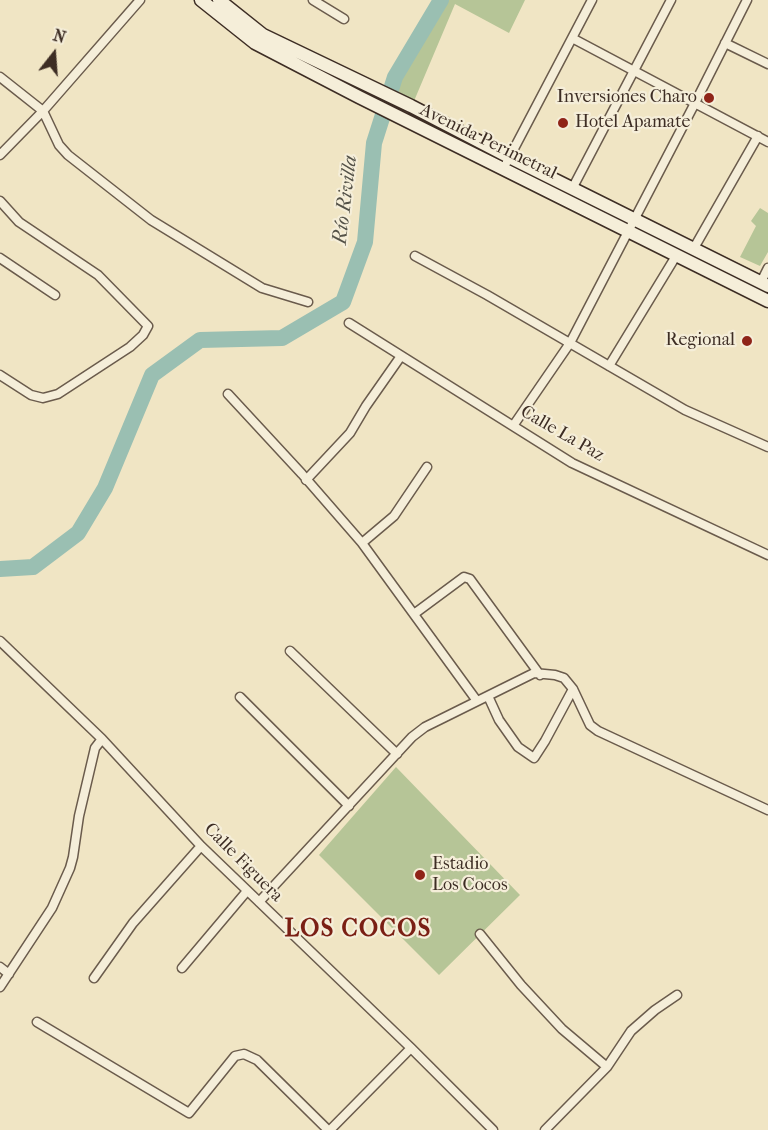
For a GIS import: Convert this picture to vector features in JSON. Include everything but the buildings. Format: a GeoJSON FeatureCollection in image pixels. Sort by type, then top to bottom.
{"type":"FeatureCollection","features":[{"type":"Feature","properties":{"kind":"main road","name":"Avenida Perimetral"},"geometry":{"type":"LineString","coordinates":[[201,0],[255,43],[359,98],[768,301]]}},
{"type":"Feature","properties":{"kind":"main road","name":"Avenida Perimetral"},"geometry":{"type":"LineString","coordinates":[[219,0],[263,35],[369,85],[764,284]]}},
{"type":"Feature","properties":{"kind":"street"},"geometry":{"type":"LineString","coordinates":[[0,155],[43,111],[140,0]]}},
{"type":"Feature","properties":{"kind":"street"},"geometry":{"type":"LineString","coordinates":[[313,0],[344,19]]}},
{"type":"Feature","properties":{"kind":"street"},"geometry":{"type":"LineString","coordinates":[[504,169],[592,0]]}},
{"type":"Feature","properties":{"kind":"street"},"geometry":{"type":"LineString","coordinates":[[572,189],[671,0]]}},
{"type":"Feature","properties":{"kind":"street"},"geometry":{"type":"LineString","coordinates":[[513,426],[570,343],[747,0]]}},
{"type":"Feature","properties":{"kind":"street"},"geometry":{"type":"LineString","coordinates":[[572,38],[768,142]]}},
{"type":"Feature","properties":{"kind":"street"},"geometry":{"type":"LineString","coordinates":[[725,43],[768,64]]}},
{"type":"Feature","properties":{"kind":"street"},"geometry":{"type":"LineString","coordinates":[[0,77],[43,111],[59,145],[68,155],[151,220],[262,288],[308,302]]}},
{"type":"Feature","properties":{"kind":"street"},"geometry":{"type":"LineString","coordinates":[[694,248],[758,136]]}},
{"type":"Feature","properties":{"kind":"street"},"geometry":{"type":"LineString","coordinates":[[0,201],[19,222],[98,275],[148,326],[143,335],[130,347],[58,394],[43,398],[31,395],[0,375]]}},
{"type":"Feature","properties":{"kind":"street"},"geometry":{"type":"LineString","coordinates":[[415,256],[686,410],[768,447]]}},
{"type":"Feature","properties":{"kind":"street"},"geometry":{"type":"LineString","coordinates":[[609,366],[676,256]]}},
{"type":"Feature","properties":{"kind":"street"},"geometry":{"type":"LineString","coordinates":[[0,258],[55,296]]}},
{"type":"Feature","properties":{"kind":"street"},"geometry":{"type":"LineString","coordinates":[[764,284],[768,268]]}},
{"type":"Feature","properties":{"kind":"street","name":"Calle La Paz"},"geometry":{"type":"LineString","coordinates":[[349,323],[573,463],[768,555]]}},
{"type":"Feature","properties":{"kind":"street"},"geometry":{"type":"LineString","coordinates":[[306,480],[350,433],[401,356]]}},
{"type":"Feature","properties":{"kind":"street"},"geometry":{"type":"LineString","coordinates":[[228,393],[362,543],[477,701]]}},
{"type":"Feature","properties":{"kind":"street"},"geometry":{"type":"LineString","coordinates":[[362,543],[394,516],[428,467]]}},
{"type":"Feature","properties":{"kind":"street"},"geometry":{"type":"LineString","coordinates":[[414,614],[467,577],[540,675]]}},
{"type":"Feature","properties":{"kind":"street","name":"Calle Figuera"},"geometry":{"type":"LineString","coordinates":[[0,641],[102,739],[201,846],[493,1130]]}},
{"type":"Feature","properties":{"kind":"street"},"geometry":{"type":"LineString","coordinates":[[290,651],[397,754]]}},
{"type":"Feature","properties":{"kind":"street"},"geometry":{"type":"LineString","coordinates":[[259,902],[412,737],[425,727],[534,673],[564,678],[573,689],[590,725],[598,731],[768,810]]}},
{"type":"Feature","properties":{"kind":"street"},"geometry":{"type":"LineString","coordinates":[[488,696],[499,720],[518,747],[534,758],[573,689]]}},
{"type":"Feature","properties":{"kind":"street"},"geometry":{"type":"LineString","coordinates":[[240,697],[349,806]]}},
{"type":"Feature","properties":{"kind":"street"},"geometry":{"type":"LineString","coordinates":[[0,987],[52,908],[70,868],[95,748],[102,739]]}},
{"type":"Feature","properties":{"kind":"street"},"geometry":{"type":"LineString","coordinates":[[94,978],[133,923],[201,846]]}},
{"type":"Feature","properties":{"kind":"street"},"geometry":{"type":"LineString","coordinates":[[182,968],[247,891]]}},
{"type":"Feature","properties":{"kind":"street"},"geometry":{"type":"LineString","coordinates":[[480,934],[521,985],[562,1029],[607,1067]]}},
{"type":"Feature","properties":{"kind":"street"},"geometry":{"type":"LineString","coordinates":[[0,967],[9,974]]}},
{"type":"Feature","properties":{"kind":"street"},"geometry":{"type":"LineString","coordinates":[[545,1130],[607,1067],[631,1031],[677,995]]}},
{"type":"Feature","properties":{"kind":"street"},"geometry":{"type":"LineString","coordinates":[[37,1022],[189,1113],[235,1056],[244,1054],[257,1060],[329,1130],[411,1048]]}},
{"type":"Feature","properties":{"kind":"green space"},"geometry":{"type":"Polygon","coordinates":[[[444,0],[525,0],[509,33],[455,4],[414,101],[394,89],[398,78],[444,0]]]}},
{"type":"Feature","properties":{"kind":"green space"},"geometry":{"type":"Polygon","coordinates":[[[760,208],[768,213],[768,252],[760,266],[740,257],[756,226],[751,221],[760,208]]]}},
{"type":"Feature","properties":{"kind":"green space","name":"Estadio Los Cocos"},"geometry":{"type":"Polygon","coordinates":[[[396,767],[520,895],[439,975],[319,855],[396,767]]]}},
{"type":"Feature","properties":{"kind":"waterway","name":"Río Rivilla"},"geometry":{"type":"LineString","coordinates":[[0,569],[33,567],[78,533],[105,488],[152,375],[200,340],[282,338],[343,302],[365,242],[374,143],[395,77],[441,0]]}},
{"type":"Feature","properties":{"kind":"place","name":"Inversiones Charo"},"geometry":{"type":"Point","coordinates":[709,98]}},
{"type":"Feature","properties":{"kind":"place","name":"Hotel Apamate"},"geometry":{"type":"Point","coordinates":[563,123]}},
{"type":"Feature","properties":{"kind":"place","name":"Regional"},"geometry":{"type":"Point","coordinates":[747,341]}},
{"type":"Feature","properties":{"kind":"place","name":"Estadio Los Cocos"},"geometry":{"type":"Point","coordinates":[420,875]}},
{"type":"Feature","properties":{"kind":"district","name":"LOS COCOS"},"geometry":{"type":"Point","coordinates":[358,930]}}]}
